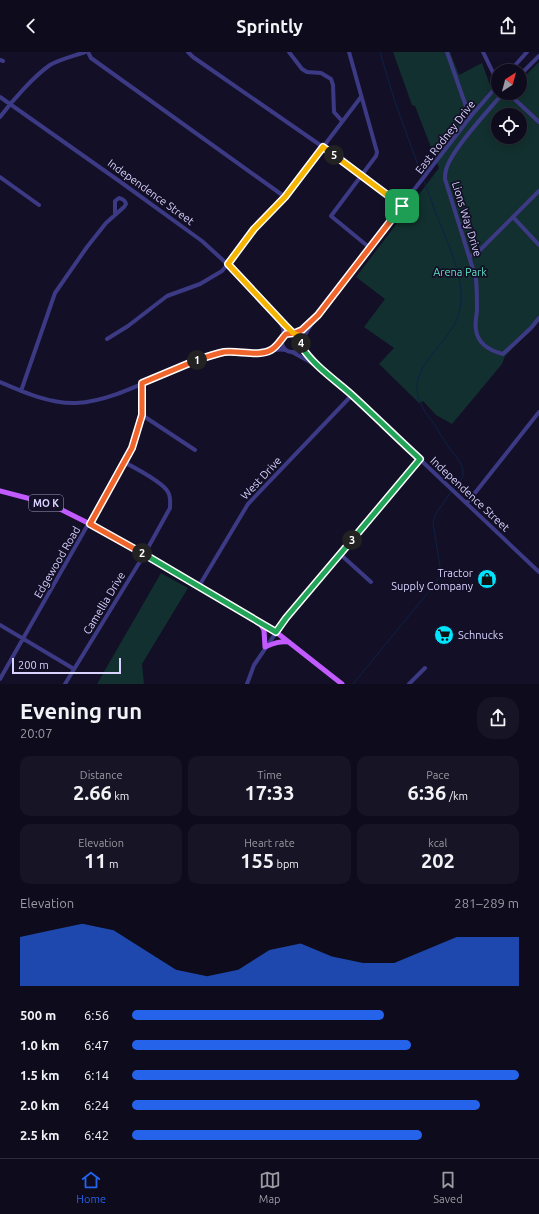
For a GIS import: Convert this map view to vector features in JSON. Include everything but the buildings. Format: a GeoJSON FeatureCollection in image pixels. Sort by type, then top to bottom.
{"type":"FeatureCollection","features":[{"type":"Feature","properties":{"kind":"main road","name":"MO K"},"geometry":{"type":"LineString","coordinates":[[0,491],[50,504],[90,524],[276,632],[341,683]]}},
{"type":"Feature","properties":{"kind":"main road"},"geometry":{"type":"LineString","coordinates":[[260,622],[264,630],[265,647],[282,641],[289,642]]}},
{"type":"Feature","properties":{"kind":"street"},"geometry":{"type":"LineString","coordinates":[[0,117],[10,104],[51,65],[87,52],[91,58],[285,197]]}},
{"type":"Feature","properties":{"kind":"street"},"geometry":{"type":"LineString","coordinates":[[188,52],[193,57],[323,147],[402,206]]}},
{"type":"Feature","properties":{"kind":"street"},"geometry":{"type":"LineString","coordinates":[[289,52],[302,69],[307,72],[321,73],[331,79],[334,85],[334,112],[342,121]]}},
{"type":"Feature","properties":{"kind":"street"},"geometry":{"type":"LineString","coordinates":[[349,52],[377,152],[376,156],[331,216],[370,248]]}},
{"type":"Feature","properties":{"kind":"street"},"geometry":{"type":"LineString","coordinates":[[447,52],[468,112],[471,116]]}},
{"type":"Feature","properties":{"kind":"street"},"geometry":{"type":"LineString","coordinates":[[483,52],[491,69]]}},
{"type":"Feature","properties":{"kind":"street"},"geometry":{"type":"LineString","coordinates":[[516,64],[527,52]]}},
{"type":"Feature","properties":{"kind":"street"},"geometry":{"type":"LineString","coordinates":[[527,68],[539,56]]}},
{"type":"Feature","properties":{"kind":"street","name":"East Rodney Drive"},"geometry":{"type":"LineString","coordinates":[[301,343],[318,315],[471,116],[491,92]]}},
{"type":"Feature","properties":{"kind":"street"},"geometry":{"type":"LineString","coordinates":[[106,339],[128,326],[167,296],[210,279],[228,264],[254,229],[285,197],[361,97]]}},
{"type":"Feature","properties":{"kind":"street","name":"Independence Street"},"geometry":{"type":"LineString","coordinates":[[0,98],[202,241],[228,264],[294,333]]}},
{"type":"Feature","properties":{"kind":"street","name":"Lions Way Drive"},"geometry":{"type":"LineString","coordinates":[[497,100],[461,144],[449,162],[445,171],[445,179],[476,279],[476,330],[479,338],[486,347],[493,352],[503,354],[531,328],[539,318]]}},
{"type":"Feature","properties":{"kind":"street"},"geometry":{"type":"LineString","coordinates":[[515,100],[539,122]]}},
{"type":"Feature","properties":{"kind":"street"},"geometry":{"type":"LineString","coordinates":[[0,177],[40,205]]}},
{"type":"Feature","properties":{"kind":"street"},"geometry":{"type":"LineString","coordinates":[[470,256],[476,254],[539,191]]}},
{"type":"Feature","properties":{"kind":"street"},"geometry":{"type":"LineString","coordinates":[[21,391],[55,293],[86,247],[106,223],[116,215]]}},
{"type":"Feature","properties":{"kind":"street"},"geometry":{"type":"LineString","coordinates":[[514,217],[539,245]]}},
{"type":"Feature","properties":{"kind":"street","name":"East Rodney Drive"},"geometry":{"type":"LineString","coordinates":[[294,333],[302,330],[318,315]]}},
{"type":"Feature","properties":{"kind":"street","name":"Independence Street"},"geometry":{"type":"LineString","coordinates":[[278,318],[283,328],[283,337]]}},
{"type":"Feature","properties":{"kind":"street"},"geometry":{"type":"LineString","coordinates":[[0,382],[21,391],[51,400],[75,403],[106,398],[191,362],[217,354],[226,352],[247,353],[278,349],[291,352],[298,350],[301,343],[299,335],[294,333],[286,334],[270,350]]}},
{"type":"Feature","properties":{"kind":"street"},"geometry":{"type":"LineString","coordinates":[[283,337],[282,343],[286,350]]}},
{"type":"Feature","properties":{"kind":"street","name":"Independence Street"},"geometry":{"type":"LineString","coordinates":[[301,343],[318,366]]}},
{"type":"Feature","properties":{"kind":"street","name":"Independence Street"},"geometry":{"type":"LineString","coordinates":[[291,352],[318,366],[352,395],[539,572]]}},
{"type":"Feature","properties":{"kind":"street","name":"Edgewood Road"},"geometry":{"type":"LineString","coordinates":[[0,679],[90,524],[132,448],[142,415],[142,383]]}},
{"type":"Feature","properties":{"kind":"street","name":"West Drive"},"geometry":{"type":"LineString","coordinates":[[198,586],[248,504],[352,395]]}},
{"type":"Feature","properties":{"kind":"street"},"geometry":{"type":"LineString","coordinates":[[467,503],[539,412]]}},
{"type":"Feature","properties":{"kind":"street"},"geometry":{"type":"LineString","coordinates":[[142,415],[195,450]]}},
{"type":"Feature","properties":{"kind":"street"},"geometry":{"type":"LineString","coordinates":[[247,684],[254,665],[286,618],[420,459]]}},
{"type":"Feature","properties":{"kind":"street","name":"Camellia Drive"},"geometry":{"type":"LineString","coordinates":[[65,684],[144,555],[170,508],[169,493],[162,485],[124,462]]}},
{"type":"Feature","properties":{"kind":"street"},"geometry":{"type":"LineString","coordinates":[[340,554],[371,582]]}},
{"type":"Feature","properties":{"kind":"street"},"geometry":{"type":"LineString","coordinates":[[0,625],[74,669]]}},
{"type":"Feature","properties":{"kind":"street"},"geometry":{"type":"LineString","coordinates":[[409,684],[424,668]]}},
{"type":"Feature","properties":{"kind":"green space","name":"Arena Park"},"geometry":{"type":"Polygon","coordinates":[[[393,52],[450,52],[459,75],[482,63],[491,86],[491,100],[527,100],[527,74],[539,62],[539,322],[505,356],[502,364],[452,424],[436,415],[423,401],[419,403],[379,364],[394,348],[364,327],[385,299],[356,277],[439,168],[415,106],[412,105],[393,52]]]}},
{"type":"Feature","properties":{"kind":"green space"},"geometry":{"type":"Polygon","coordinates":[[[161,573],[188,588],[142,664],[144,684],[97,684],[161,573]]]}},
{"type":"Feature","properties":{"kind":"waterway"},"geometry":{"type":"LineString","coordinates":[[380,52],[395,102],[422,176]]}},
{"type":"Feature","properties":{"kind":"waterway"},"geometry":{"type":"LineString","coordinates":[[423,179],[455,262],[461,288],[459,313],[454,325],[429,358],[422,369],[418,381],[418,394],[423,408],[462,467],[463,475],[453,490]]}},
{"type":"Feature","properties":{"kind":"waterway"},"geometry":{"type":"LineString","coordinates":[[353,684],[435,584],[440,575],[440,566],[433,523],[435,515],[451,492]]}},
{"type":"Feature","properties":{"kind":"place","name":"Tractor Supply Company"},"geometry":{"type":"Point","coordinates":[487,579]}},
{"type":"Feature","properties":{"kind":"place","name":"Schnucks"},"geometry":{"type":"Point","coordinates":[444,635]}},
{"type":"Feature","properties":{"kind":"route"},"geometry":{"type":"LineString","coordinates":[[402,206],[318,315],[302,330],[295,333],[293,333],[289,333],[286,334],[278,344],[266,352],[226,352],[217,354],[191,362],[142,383],[142,415],[137,435],[132,448],[90,524],[276,632],[286,618],[420,459],[307,355],[301,346],[302,341],[299,335],[293,333],[228,264],[254,229],[285,197],[323,147],[402,206]]}}]}
